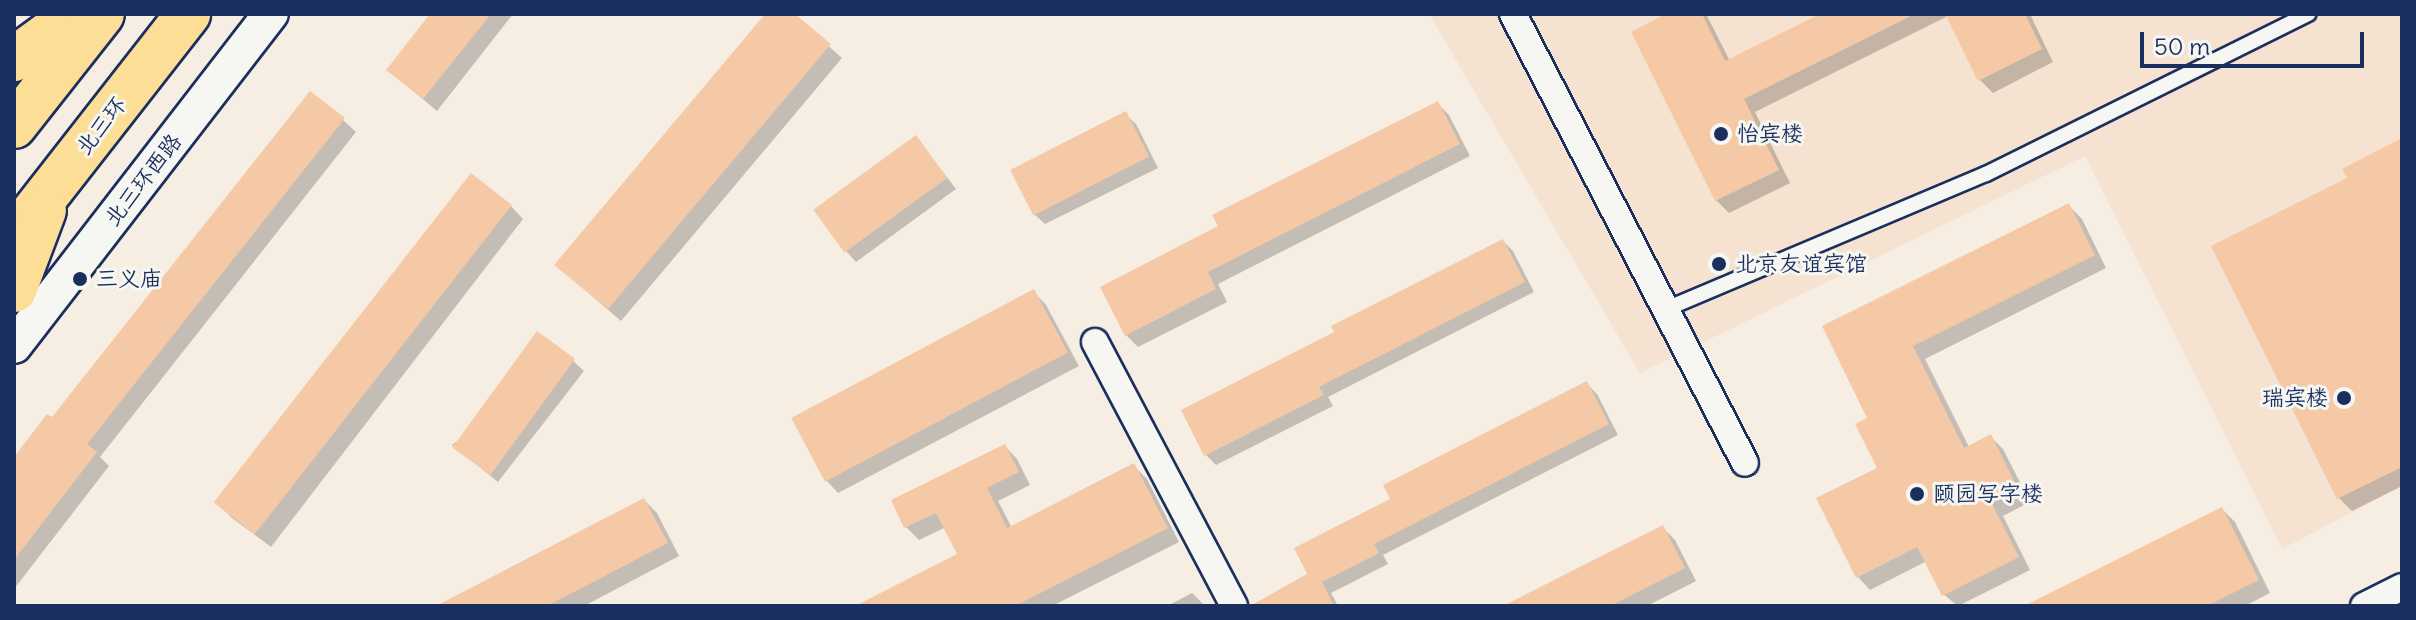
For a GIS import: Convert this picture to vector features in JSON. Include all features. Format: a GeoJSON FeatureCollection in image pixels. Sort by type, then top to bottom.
{"type":"FeatureCollection","features":[{"type":"Feature","properties":{"kind":"highway"},"geometry":{"type":"LineString","coordinates":[[14,59],[76,14]]}},
{"type":"Feature","properties":{"kind":"highway"},"geometry":{"type":"LineString","coordinates":[[14,126],[102,14]]}},
{"type":"Feature","properties":{"kind":"highway","name":"北三环"},"geometry":{"type":"LineString","coordinates":[[14,237],[188,14]]}},
{"type":"Feature","properties":{"kind":"highway"},"geometry":{"type":"LineString","coordinates":[[14,290],[50,193]]}},
{"type":"Feature","properties":{"kind":"street","name":"北三环西路"},"geometry":{"type":"LineString","coordinates":[[14,346],[271,14]]}},
{"type":"Feature","properties":{"kind":"street"},"geometry":{"type":"LineString","coordinates":[[1513,14],[1745,463]]}},
{"type":"Feature","properties":{"kind":"street"},"geometry":{"type":"LineString","coordinates":[[1095,342],[1234,606]]}},
{"type":"Feature","properties":{"kind":"street"},"geometry":{"type":"LineString","coordinates":[[2364,606],[2402,587]]}},
{"type":"Feature","properties":{"kind":"lane"},"geometry":{"type":"LineString","coordinates":[[1666,309],[1986,174],[2308,14]]}},
{"type":"Feature","properties":{"kind":"shaded area","name":"北京友谊宾馆"},"geometry":{"type":"Polygon","coordinates":[[[1429,14],[2402,14],[2402,486],[2282,549],[2085,156],[1640,373],[1429,14]]]}},
{"type":"Feature","properties":{"kind":"building"},"geometry":{"type":"Polygon","coordinates":[[[430,14],[491,14],[423,99],[386,70],[430,14]]]}},
{"type":"Feature","properties":{"kind":"building"},"geometry":{"type":"Polygon","coordinates":[[[765,14],[795,14],[831,44],[608,309],[554,265],[765,14]]]}},
{"type":"Feature","properties":{"kind":"building","name":"怡宾楼"},"geometry":{"type":"Polygon","coordinates":[[[1666,14],[1702,14],[1725,61],[1820,14],[1915,14],[1744,99],[1779,170],[1715,201],[1631,32],[1666,14]]]}},
{"type":"Feature","properties":{"kind":"building"},"geometry":{"type":"Polygon","coordinates":[[[1945,14],[2025,14],[2042,49],[1978,81],[1945,14]]]}},
{"type":"Feature","properties":{"kind":"building"},"geometry":{"type":"Polygon","coordinates":[[[310,91],[345,118],[87,444],[97,452],[14,560],[14,457],[47,414],[52,417],[310,91]]]}},
{"type":"Feature","properties":{"kind":"building"},"geometry":{"type":"Polygon","coordinates":[[[1438,101],[1460,144],[1208,272],[1216,289],[1125,336],[1100,287],[1218,226],[1212,215],[1438,101]]]}},
{"type":"Feature","properties":{"kind":"building"},"geometry":{"type":"Polygon","coordinates":[[[1126,111],[1149,156],[1033,215],[1010,170],[1126,111]]]}},
{"type":"Feature","properties":{"kind":"building"},"geometry":{"type":"Polygon","coordinates":[[[916,135],[947,178],[844,253],[813,210],[916,135]]]}},
{"type":"Feature","properties":{"kind":"building","name":"瑞宾楼"},"geometry":{"type":"Polygon","coordinates":[[[2402,138],[2402,467],[2337,499],[2211,246],[2347,178],[2342,169],[2402,138]]]}},
{"type":"Feature","properties":{"kind":"building"},"geometry":{"type":"Polygon","coordinates":[[[471,173],[512,205],[255,534],[214,502],[471,173]]]}},
{"type":"Feature","properties":{"kind":"building"},"geometry":{"type":"Polygon","coordinates":[[[2069,203],[2095,255],[1913,346],[1964,448],[1991,434],[2018,489],[1991,502],[2019,557],[1942,596],[1917,547],[1856,578],[1816,498],[1877,468],[1855,424],[1867,418],[1822,326],[2069,203]]]}},
{"type":"Feature","properties":{"kind":"building"},"geometry":{"type":"Polygon","coordinates":[[[1503,239],[1525,282],[1319,387],[1324,395],[1204,456],[1181,410],[1334,332],[1331,326],[1503,239]]]}},
{"type":"Feature","properties":{"kind":"building"},"geometry":{"type":"Polygon","coordinates":[[[1034,289],[1068,353],[825,482],[791,418],[1034,289]]]}},
{"type":"Feature","properties":{"kind":"building"},"geometry":{"type":"Polygon","coordinates":[[[537,331],[575,359],[490,475],[452,447],[537,331]]]}},
{"type":"Feature","properties":{"kind":"building"},"geometry":{"type":"Polygon","coordinates":[[[1587,381],[1609,424],[1374,544],[1379,553],[1322,582],[1334,606],[1250,606],[1307,574],[1294,548],[1390,499],[1383,485],[1587,381]]]}},
{"type":"Feature","properties":{"kind":"building"},"geometry":{"type":"Polygon","coordinates":[[[1005,444],[1019,472],[987,488],[1007,528],[1134,463],[1168,528],[1015,606],[855,606],[957,554],[936,513],[904,528],[891,500],[1005,444]]]}},
{"type":"Feature","properties":{"kind":"building"},"geometry":{"type":"Polygon","coordinates":[[[644,498],[668,543],[547,606],[436,606],[644,498]]]}},
{"type":"Feature","properties":{"kind":"building"},"geometry":{"type":"Polygon","coordinates":[[[2222,507],[2259,580],[2207,606],[2024,606],[2222,507]]]}},
{"type":"Feature","properties":{"kind":"building"},"geometry":{"type":"Polygon","coordinates":[[[1663,525],[1685,568],[1610,606],[1503,606],[1663,525]]]}},
{"type":"Feature","properties":{"kind":"place","name":"怡宾楼"},"geometry":{"type":"Point","coordinates":[1721,134]}},
{"type":"Feature","properties":{"kind":"place","name":"北京友谊宾馆"},"geometry":{"type":"Point","coordinates":[1719,264]}},
{"type":"Feature","properties":{"kind":"place","name":"三义庙"},"geometry":{"type":"Point","coordinates":[80,279]}},
{"type":"Feature","properties":{"kind":"place","name":"瑞宾楼"},"geometry":{"type":"Point","coordinates":[2344,398]}},
{"type":"Feature","properties":{"kind":"place","name":"颐园写字楼"},"geometry":{"type":"Point","coordinates":[1917,494]}}]}
